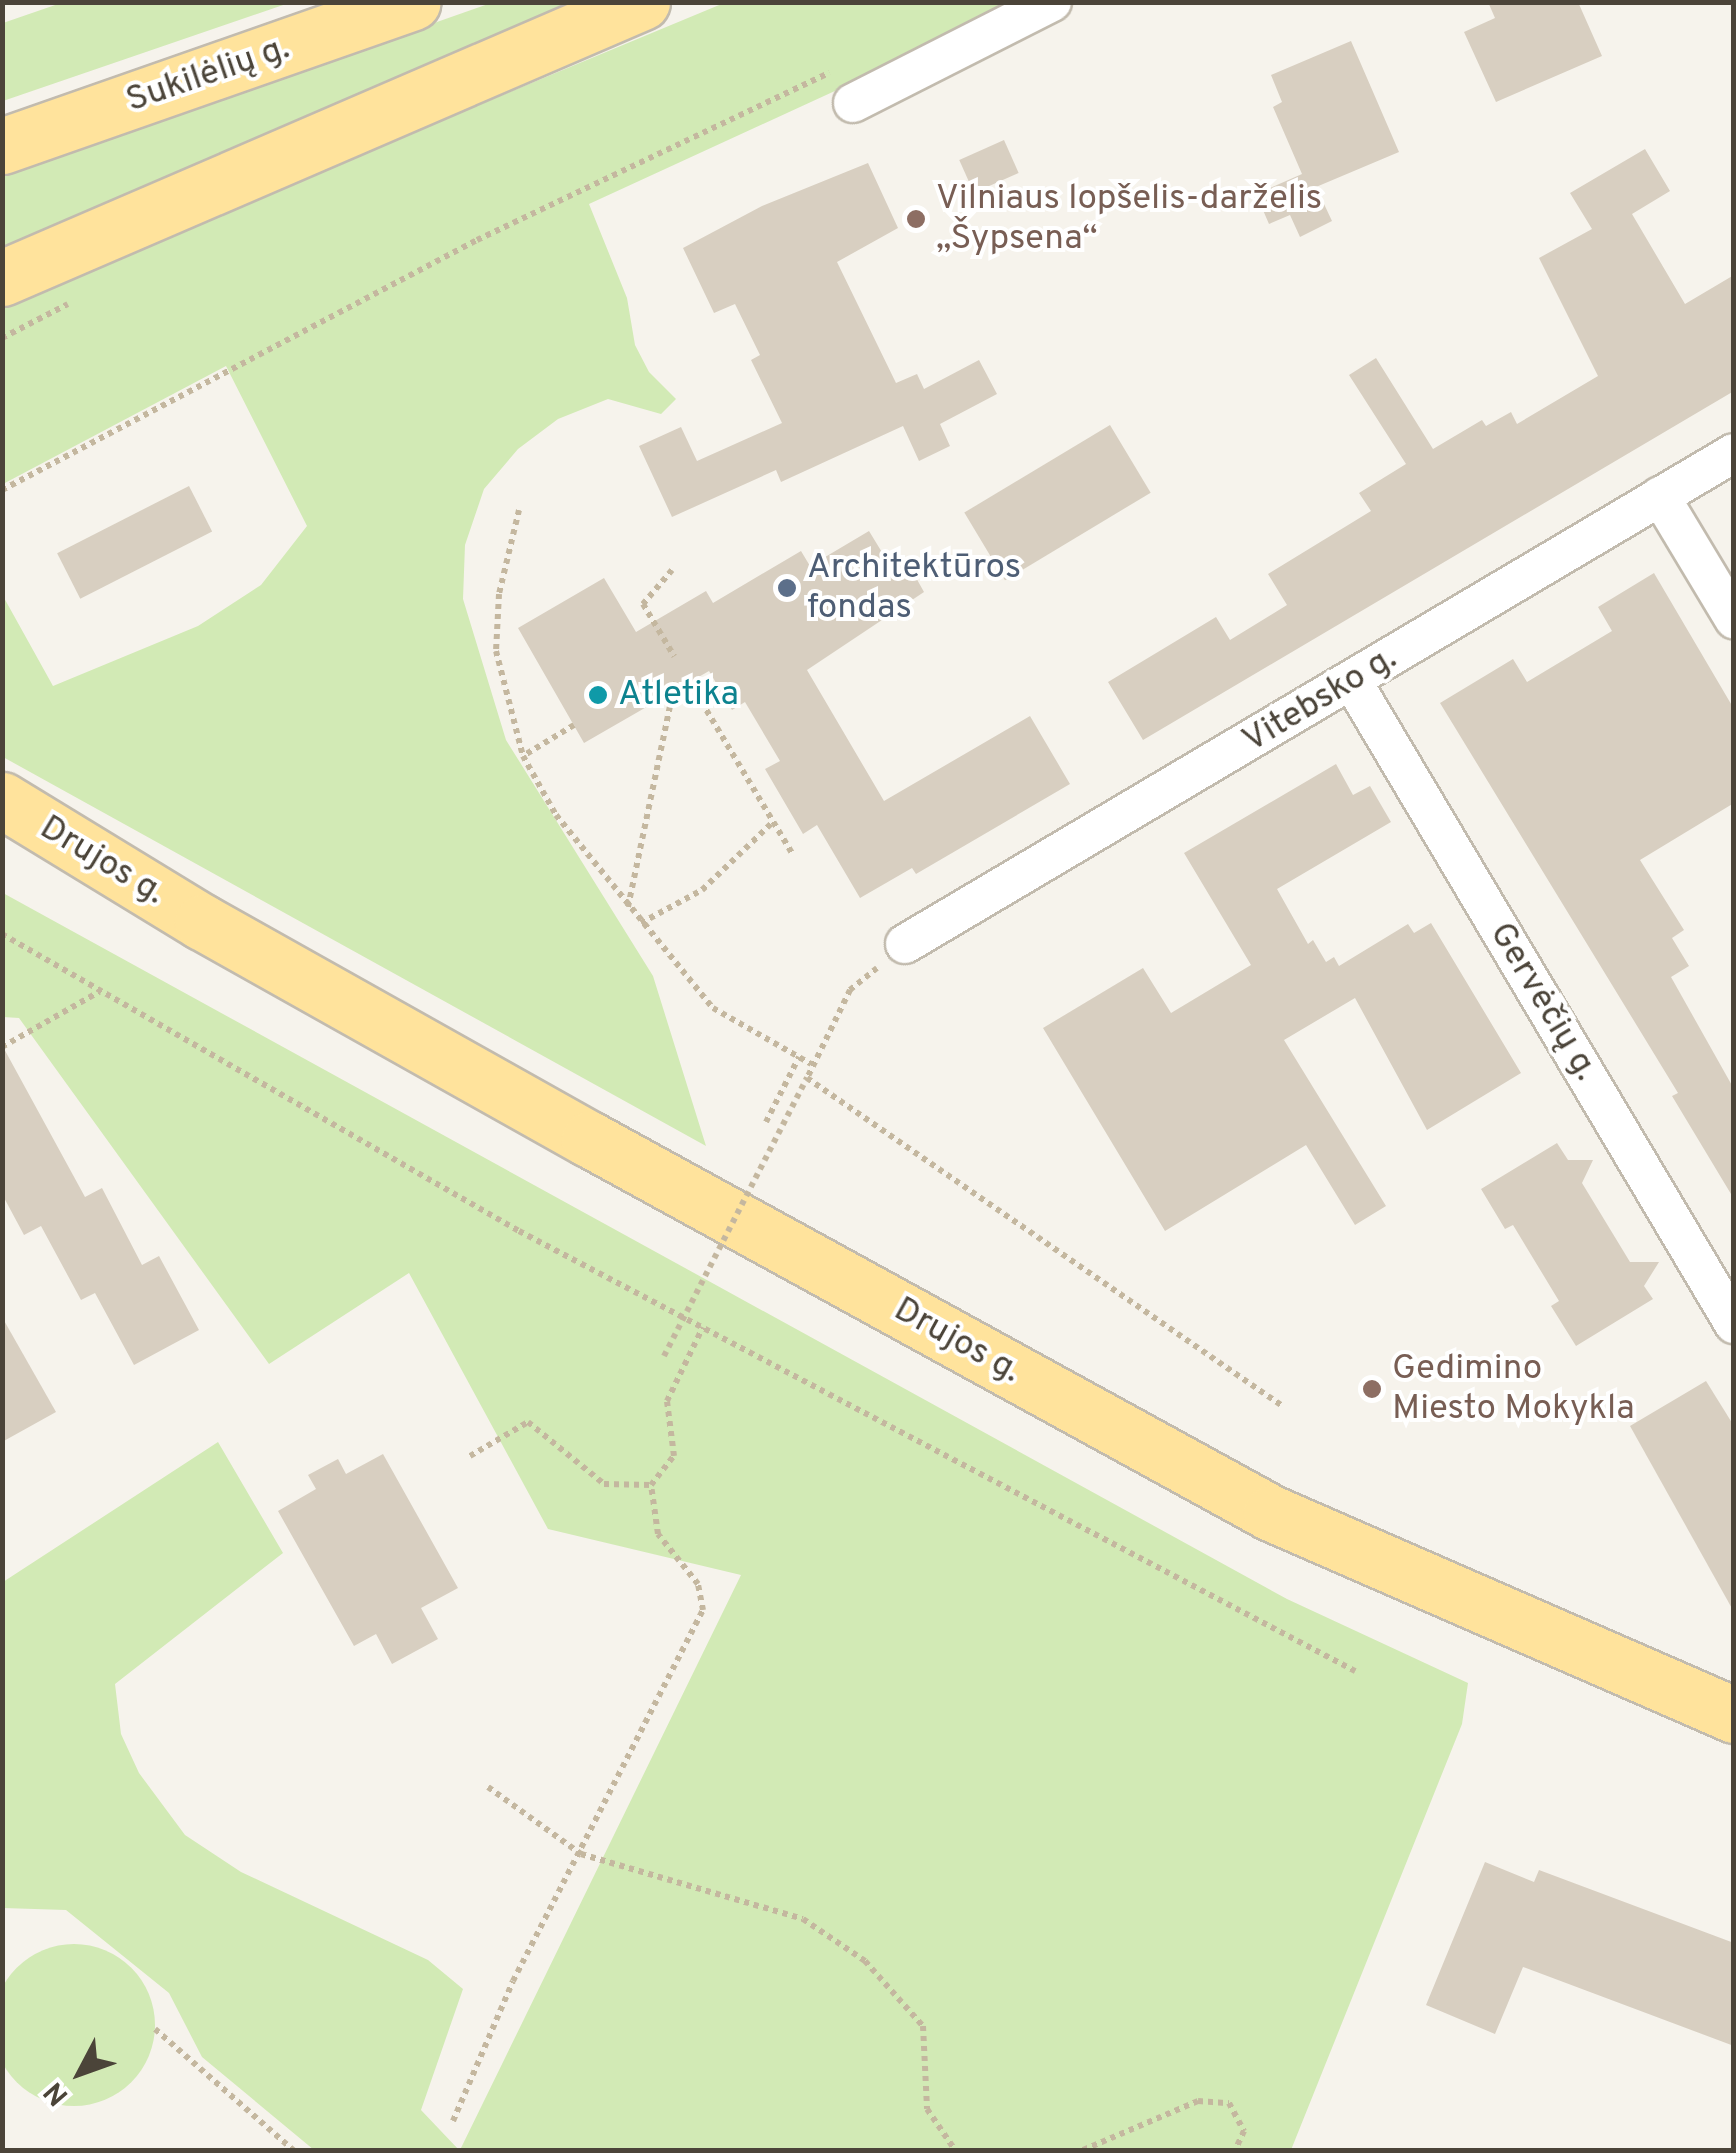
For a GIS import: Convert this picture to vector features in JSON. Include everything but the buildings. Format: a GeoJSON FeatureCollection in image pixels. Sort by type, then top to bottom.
{"type":"FeatureCollection","features":[{"type":"Feature","properties":{"kind":"main road","name":"Sukilėlių g."},"geometry":{"type":"LineString","coordinates":[[2,146],[413,2]]}},
{"type":"Feature","properties":{"kind":"main road"},"geometry":{"type":"LineString","coordinates":[[2,278],[642,2]]}},
{"type":"Feature","properties":{"kind":"main road","name":"Drujos g."},"geometry":{"type":"LineString","coordinates":[[2,800],[202,922],[1271,1513],[1734,1716]]}},
{"type":"Feature","properties":{"kind":"main road","name":"Drujos g."},"geometry":{"type":"LineString","coordinates":[[2,838],[202,922]]}},
{"type":"Feature","properties":{"kind":"street"},"geometry":{"type":"LineString","coordinates":[[853,104],[1052,2]]}},
{"type":"Feature","properties":{"kind":"street","name":"Vitebsko g."},"geometry":{"type":"LineString","coordinates":[[905,944],[1734,453]]}},
{"type":"Feature","properties":{"kind":"street"},"geometry":{"type":"LineString","coordinates":[[1660,496],[1734,619]]}},
{"type":"Feature","properties":{"kind":"street","name":"Gervėčių g."},"geometry":{"type":"LineString","coordinates":[[1352,681],[1734,1324]]}},
{"type":"Feature","properties":{"kind":"path"},"geometry":{"type":"LineString","coordinates":[[2,490],[476,240],[842,67]]}},
{"type":"Feature","properties":{"kind":"path"},"geometry":{"type":"LineString","coordinates":[[519,510],[499,594],[496,651],[523,756],[556,815],[713,1008],[812,1064]]}},
{"type":"Feature","properties":{"kind":"path"},"geometry":{"type":"LineString","coordinates":[[672,570],[643,604],[674,656]]}},
{"type":"Feature","properties":{"kind":"path"},"geometry":{"type":"LineString","coordinates":[[686,676],[792,855]]}},
{"type":"Feature","properties":{"kind":"path"},"geometry":{"type":"LineString","coordinates":[[628,908],[674,682]]}},
{"type":"Feature","properties":{"kind":"path"},"geometry":{"type":"LineString","coordinates":[[523,756],[574,725]]}},
{"type":"Feature","properties":{"kind":"path"},"geometry":{"type":"LineString","coordinates":[[641,923],[702,890],[773,822]]}},
{"type":"Feature","properties":{"kind":"path"},"geometry":{"type":"LineString","coordinates":[[2,934],[504,1223],[1355,1671]]}},
{"type":"Feature","properties":{"kind":"path"},"geometry":{"type":"LineString","coordinates":[[664,1356],[850,990],[905,944]]}},
{"type":"Feature","properties":{"kind":"path"},"geometry":{"type":"LineString","coordinates":[[2,1047],[99,992]]}},
{"type":"Feature","properties":{"kind":"path"},"geometry":{"type":"LineString","coordinates":[[766,1122],[800,1058]]}},
{"type":"Feature","properties":{"kind":"path"},"geometry":{"type":"LineString","coordinates":[[807,1078],[1284,1408]]}},
{"type":"Feature","properties":{"kind":"path"},"geometry":{"type":"LineString","coordinates":[[452,2121],[513,1981],[703,1610],[698,1584],[658,1534],[651,1485],[674,1456],[667,1401],[703,1327]]}},
{"type":"Feature","properties":{"kind":"path"},"geometry":{"type":"LineString","coordinates":[[470,1456],[528,1422],[604,1484],[651,1485]]}},
{"type":"Feature","properties":{"kind":"path"},"geometry":{"type":"LineString","coordinates":[[488,1786],[581,1854],[803,1919],[865,1961],[923,2026],[926,2109],[955,2150]]}},
{"type":"Feature","properties":{"kind":"path"},"geometry":{"type":"LineString","coordinates":[[155,2029],[292,2150]]}},
{"type":"Feature","properties":{"kind":"path"},"geometry":{"type":"LineString","coordinates":[[1084,2150],[1198,2101],[1229,2103],[1244,2131],[1235,2150]]}},
{"type":"Feature","properties":{"kind":"green space"},"geometry":{"type":"Polygon","coordinates":[[[61,3],[289,3],[3,101],[3,23],[61,3]]]}},
{"type":"Feature","properties":{"kind":"green space"},"geometry":{"type":"Polygon","coordinates":[[[491,3],[580,3],[3,251],[2,175],[491,3]]]}},
{"type":"Feature","properties":{"kind":"green space"},"geometry":{"type":"Polygon","coordinates":[[[724,3],[1026,3],[589,204],[627,298],[635,345],[649,372],[676,399],[661,414],[608,399],[558,419],[518,449],[484,489],[465,545],[463,599],[506,740],[653,976],[706,1146],[3,757],[3,596],[53,686],[198,626],[261,585],[307,526],[226,366],[3,484],[2,303],[724,3]]]}},
{"type":"Feature","properties":{"kind":"green space"},"geometry":{"type":"Polygon","coordinates":[[[3,893],[1287,1599],[1468,1683],[1462,1724],[1291,2150],[460,2150],[741,1575],[548,1529],[409,1273],[269,1364],[19,1018],[3,1017],[3,893]]]}},
{"type":"Feature","properties":{"kind":"green space"},"geometry":{"type":"Polygon","coordinates":[[[218,1442],[283,1553],[115,1684],[121,1734],[139,1773],[185,1835],[241,1872],[428,1960],[463,1989],[421,2110],[459,2150],[314,2150],[202,2057],[169,1993],[66,1910],[3,1908],[3,1582],[218,1442]]]}},
{"type":"Feature","properties":{"kind":"green space"},"geometry":{"type":"Polygon","coordinates":[[[74,1944],[105,1950],[132,1967],[149,1994],[155,2025],[149,2056],[132,2083],[105,2100],[74,2106],[43,2100],[16,2083],[-1,2056],[-7,2025],[-1,1994],[16,1967],[43,1950],[74,1944]]]}},
{"type":"Feature","properties":{"kind":"place","name":"Vilniaus lopšelis-darželis „Šypsena“"},"geometry":{"type":"Point","coordinates":[916,219]}},
{"type":"Feature","properties":{"kind":"place","name":"Architektūros fondas"},"geometry":{"type":"Point","coordinates":[787,588]}},
{"type":"Feature","properties":{"kind":"place","name":"Atletika"},"geometry":{"type":"Point","coordinates":[598,695]}},
{"type":"Feature","properties":{"kind":"place","name":"Gedimino Miesto Mokykla"},"geometry":{"type":"Point","coordinates":[1372,1389]}}]}
